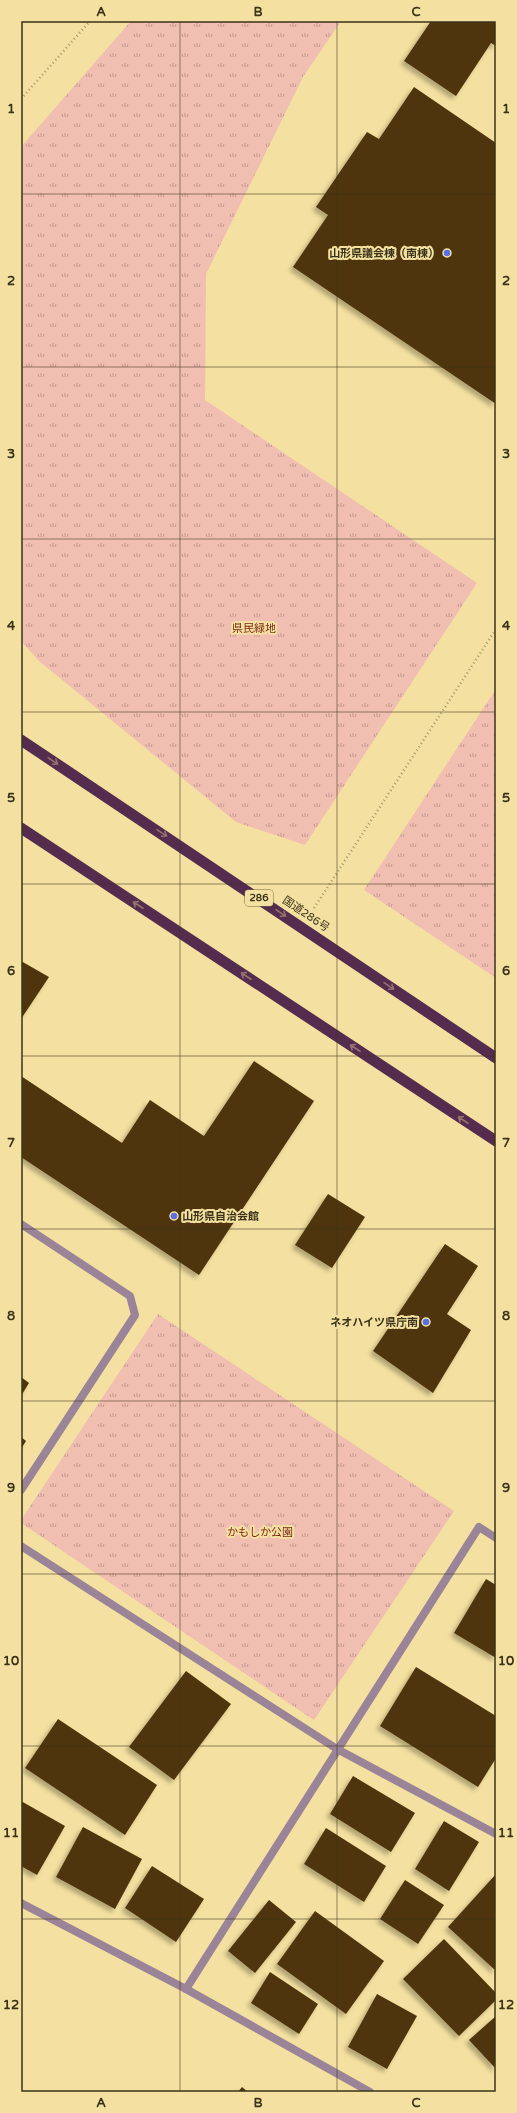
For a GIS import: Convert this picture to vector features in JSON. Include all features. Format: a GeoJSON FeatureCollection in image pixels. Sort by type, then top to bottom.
{"type":"FeatureCollection","features":[{"type":"Feature","properties":{"kind":"highway","name":"国道286号"},"geometry":{"type":"LineString","coordinates":[[21,740],[496,1058]]}},
{"type":"Feature","properties":{"kind":"highway"},"geometry":{"type":"LineString","coordinates":[[21,828],[496,1141]]}},
{"type":"Feature","properties":{"kind":"street"},"geometry":{"type":"LineString","coordinates":[[21,1224],[130,1296],[135,1315],[21,1490]]}},
{"type":"Feature","properties":{"kind":"street"},"geometry":{"type":"LineString","coordinates":[[186,1989],[479,1527],[496,1538]]}},
{"type":"Feature","properties":{"kind":"street"},"geometry":{"type":"LineString","coordinates":[[21,1546],[337,1749],[496,1834]]}},
{"type":"Feature","properties":{"kind":"street"},"geometry":{"type":"LineString","coordinates":[[21,1903],[186,1989],[370,2092]]}},
{"type":"Feature","properties":{"kind":"path"},"geometry":{"type":"LineString","coordinates":[[21,99],[90,21]]}},
{"type":"Feature","properties":{"kind":"path"},"geometry":{"type":"LineString","coordinates":[[302,927],[496,629]]}},
{"type":"Feature","properties":{"kind":"green space","name":"県民緑地"},"geometry":{"type":"Polygon","coordinates":[[[131,21],[341,21],[303,77],[206,274],[205,400],[477,583],[305,845],[236,822],[39,661],[21,641],[21,147],[131,21]]]}},
{"type":"Feature","properties":{"kind":"green space"},"geometry":{"type":"Polygon","coordinates":[[[496,689],[496,978],[364,890],[496,689]]]}},
{"type":"Feature","properties":{"kind":"green space","name":"かもしか公園"},"geometry":{"type":"Polygon","coordinates":[[[158,1314],[454,1511],[314,1720],[21,1523],[21,1520],[158,1314]]]}},
{"type":"Feature","properties":{"kind":"building"},"geometry":{"type":"Polygon","coordinates":[[[431,21],[496,21],[496,46],[491,43],[456,96],[404,61],[431,21]]]}},
{"type":"Feature","properties":{"kind":"building"},"geometry":{"type":"Polygon","coordinates":[[[414,87],[496,143],[496,404],[293,267],[328,215],[316,207],[367,132],[379,139],[414,87]]]}},
{"type":"Feature","properties":{"kind":"building"},"geometry":{"type":"Polygon","coordinates":[[[21,961],[49,977],[21,1019],[21,961]]]}},
{"type":"Feature","properties":{"kind":"building","name":"山形県自治会館"},"geometry":{"type":"Polygon","coordinates":[[[254,1061],[314,1101],[199,1275],[21,1157],[21,1076],[122,1143],[150,1100],[204,1136],[254,1061]]]}},
{"type":"Feature","properties":{"kind":"building"},"geometry":{"type":"Polygon","coordinates":[[[328,1194],[365,1217],[332,1268],[295,1245],[328,1194]]]}},
{"type":"Feature","properties":{"kind":"building","name":"ネオハイツ県庁南"},"geometry":{"type":"Polygon","coordinates":[[[445,1244],[478,1266],[447,1314],[471,1330],[433,1393],[373,1351],[445,1244]]]}},
{"type":"Feature","properties":{"kind":"building"},"geometry":{"type":"Polygon","coordinates":[[[21,1377],[29,1383],[21,1396],[21,1377]]]}},
{"type":"Feature","properties":{"kind":"building"},"geometry":{"type":"Polygon","coordinates":[[[21,1437],[26,1441],[21,1449],[21,1437]]]}},
{"type":"Feature","properties":{"kind":"building"},"geometry":{"type":"Polygon","coordinates":[[[486,1579],[496,1585],[496,1658],[454,1633],[486,1579]]]}},
{"type":"Feature","properties":{"kind":"building"},"geometry":{"type":"Polygon","coordinates":[[[416,1667],[496,1716],[496,1758],[478,1787],[380,1726],[416,1667]]]}},
{"type":"Feature","properties":{"kind":"building"},"geometry":{"type":"Polygon","coordinates":[[[186,1671],[231,1704],[174,1780],[129,1747],[186,1671]]]}},
{"type":"Feature","properties":{"kind":"building"},"geometry":{"type":"Polygon","coordinates":[[[58,1719],[157,1785],[125,1835],[25,1768],[58,1719]]]}},
{"type":"Feature","properties":{"kind":"building"},"geometry":{"type":"Polygon","coordinates":[[[353,1776],[415,1813],[391,1852],[330,1814],[353,1776]]]}},
{"type":"Feature","properties":{"kind":"building"},"geometry":{"type":"Polygon","coordinates":[[[21,1801],[65,1826],[37,1875],[21,1866],[21,1801]]]}},
{"type":"Feature","properties":{"kind":"building"},"geometry":{"type":"Polygon","coordinates":[[[444,1821],[479,1842],[449,1891],[415,1869],[444,1821]]]}},
{"type":"Feature","properties":{"kind":"building"},"geometry":{"type":"Polygon","coordinates":[[[83,1827],[142,1859],[115,1909],[56,1877],[83,1827]]]}},
{"type":"Feature","properties":{"kind":"building"},"geometry":{"type":"Polygon","coordinates":[[[326,1828],[386,1866],[364,1902],[304,1864],[326,1828]]]}},
{"type":"Feature","properties":{"kind":"building"},"geometry":{"type":"Polygon","coordinates":[[[152,1866],[204,1899],[176,1942],[125,1908],[152,1866]]]}},
{"type":"Feature","properties":{"kind":"building"},"geometry":{"type":"Polygon","coordinates":[[[496,1874],[496,1971],[448,1927],[496,1874]]]}},
{"type":"Feature","properties":{"kind":"building"},"geometry":{"type":"Polygon","coordinates":[[[405,1880],[444,1905],[418,1944],[380,1919],[405,1880]]]}},
{"type":"Feature","properties":{"kind":"building"},"geometry":{"type":"Polygon","coordinates":[[[269,1900],[296,1922],[255,1973],[228,1951],[269,1900]]]}},
{"type":"Feature","properties":{"kind":"building"},"geometry":{"type":"Polygon","coordinates":[[[315,1911],[384,1961],[346,2014],[277,1964],[315,1911]]]}},
{"type":"Feature","properties":{"kind":"building"},"geometry":{"type":"Polygon","coordinates":[[[444,1939],[496,1993],[496,2000],[459,2036],[403,1979],[444,1939]]]}},
{"type":"Feature","properties":{"kind":"building"},"geometry":{"type":"Polygon","coordinates":[[[270,1972],[318,2004],[299,2034],[251,2003],[270,1972]]]}},
{"type":"Feature","properties":{"kind":"building"},"geometry":{"type":"Polygon","coordinates":[[[377,1994],[417,2016],[387,2069],[348,2047],[377,1994]]]}},
{"type":"Feature","properties":{"kind":"building"},"geometry":{"type":"Polygon","coordinates":[[[496,2016],[496,2069],[469,2040],[496,2016]]]}},
{"type":"Feature","properties":{"kind":"building"},"geometry":{"type":"Polygon","coordinates":[[[242,2087],[248,2092],[238,2092],[242,2087]]]}},
{"type":"Feature","properties":{"kind":"place","name":"山形県議会棟（南棟）"},"geometry":{"type":"Point","coordinates":[447,253]}},
{"type":"Feature","properties":{"kind":"place","name":"山形県自治会館"},"geometry":{"type":"Point","coordinates":[174,1216]}},
{"type":"Feature","properties":{"kind":"place","name":"ネオハイツ県庁南"},"geometry":{"type":"Point","coordinates":[426,1322]}}]}
